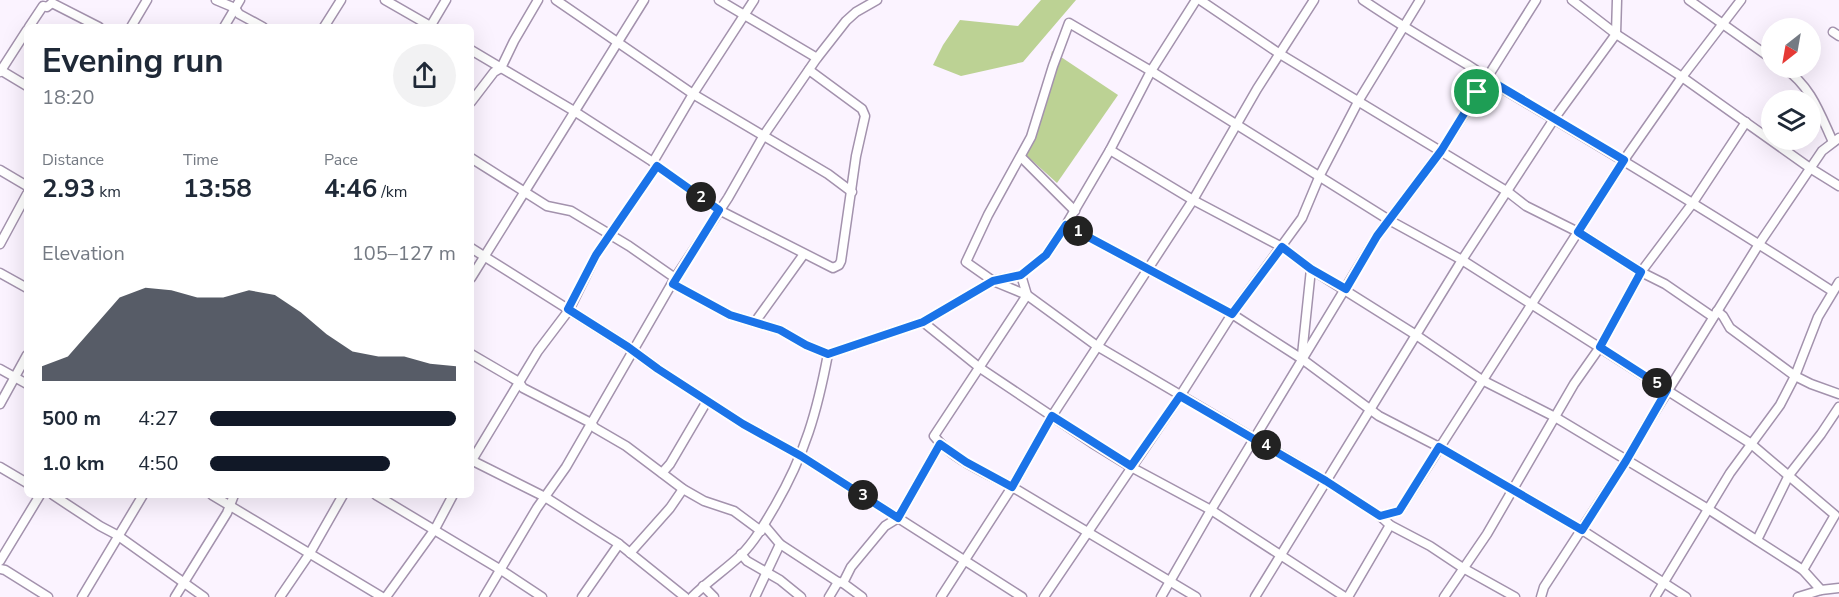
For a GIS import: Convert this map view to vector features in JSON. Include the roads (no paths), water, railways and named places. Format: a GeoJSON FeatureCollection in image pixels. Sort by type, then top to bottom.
{"type":"FeatureCollection","features":[{"type":"Feature","properties":{"kind":"street"},"geometry":{"type":"LineString","coordinates":[[133,24],[147,0]]}},
{"type":"Feature","properties":{"kind":"street"},"geometry":{"type":"LineString","coordinates":[[216,0],[237,4]]}},
{"type":"Feature","properties":{"kind":"street"},"geometry":{"type":"LineString","coordinates":[[326,24],[341,0]]}},
{"type":"Feature","properties":{"kind":"street"},"geometry":{"type":"LineString","coordinates":[[385,0],[426,24]]}},
{"type":"Feature","properties":{"kind":"street"},"geometry":{"type":"LineString","coordinates":[[433,24],[446,0]]}},
{"type":"Feature","properties":{"kind":"street"},"geometry":{"type":"LineString","coordinates":[[474,98],[494,72],[501,68],[514,40],[538,0]]}},
{"type":"Feature","properties":{"kind":"street"},"geometry":{"type":"LineString","coordinates":[[556,0],[693,94],[828,174],[852,192]]}},
{"type":"Feature","properties":{"kind":"street"},"geometry":{"type":"LineString","coordinates":[[474,273],[644,0]]}},
{"type":"Feature","properties":{"kind":"street"},"geometry":{"type":"LineString","coordinates":[[719,0],[817,58]]}},
{"type":"Feature","properties":{"kind":"street"},"geometry":{"type":"LineString","coordinates":[[474,456],[519,382],[568,309],[596,255],[655,164],[693,94],[754,0]]}},
{"type":"Feature","properties":{"kind":"street"},"geometry":{"type":"LineString","coordinates":[[484,597],[566,467],[674,281],[764,135],[817,58],[846,21],[856,12],[877,0]]}},
{"type":"Feature","properties":{"kind":"street"},"geometry":{"type":"LineString","coordinates":[[474,160],[547,206],[572,211],[674,281],[730,315],[780,330],[828,354],[923,322],[993,281],[1021,275],[1046,255],[1075,211],[1110,150],[1151,71],[1196,0]]}},
{"type":"Feature","properties":{"kind":"street"},"geometry":{"type":"LineString","coordinates":[[1200,0],[1280,54],[1508,192],[1526,206],[1578,232],[1641,272],[1715,314],[1723,316],[1730,328],[1795,376],[1839,394]]}},
{"type":"Feature","properties":{"kind":"street"},"geometry":{"type":"LineString","coordinates":[[940,597],[1012,487],[1052,416],[1193,200],[1236,125],[1314,0]]}},
{"type":"Feature","properties":{"kind":"street"},"geometry":{"type":"LineString","coordinates":[[1363,0],[1832,291]]}},
{"type":"Feature","properties":{"kind":"street"},"geometry":{"type":"LineString","coordinates":[[1044,597],[1180,396],[1232,314],[1302,218],[1320,175],[1359,100],[1420,0]]}},
{"type":"Feature","properties":{"kind":"street"},"geometry":{"type":"LineString","coordinates":[[1161,597],[1254,438],[1377,236],[1441,151],[1536,0]]}},
{"type":"Feature","properties":{"kind":"street"},"geometry":{"type":"LineString","coordinates":[[1572,0],[1616,34],[1839,186]]}},
{"type":"Feature","properties":{"kind":"street"},"geometry":{"type":"LineString","coordinates":[[1255,597],[1462,260],[1554,119],[1616,34],[1617,0]]}},
{"type":"Feature","properties":{"kind":"street"},"geometry":{"type":"LineString","coordinates":[[1689,0],[1761,51]]}},
{"type":"Feature","properties":{"kind":"street"},"geometry":{"type":"LineString","coordinates":[[1380,516],[1399,511],[1624,160],[1682,77],[1742,0]]}},
{"type":"Feature","properties":{"kind":"street"},"geometry":{"type":"LineString","coordinates":[[30,24],[41,3],[47,7],[52,2],[93,24]]}},
{"type":"Feature","properties":{"kind":"street"},"geometry":{"type":"LineString","coordinates":[[226,24],[237,4]]}},
{"type":"Feature","properties":{"kind":"street"},"geometry":{"type":"LineString","coordinates":[[237,4],[239,14],[257,24]]}},
{"type":"Feature","properties":{"kind":"street"},"geometry":{"type":"LineString","coordinates":[[1515,597],[1390,525],[1326,481],[1097,346],[1027,295],[993,281],[966,262],[988,215],[1021,157],[1038,119],[1053,66],[1069,23],[1320,175],[1389,220],[1462,260],[1750,443],[1835,515],[1803,570]]}},
{"type":"Feature","properties":{"kind":"street"},"geometry":{"type":"LineString","coordinates":[[24,35],[1,71],[24,84]]}},
{"type":"Feature","properties":{"kind":"street"},"geometry":{"type":"LineString","coordinates":[[474,52],[574,111],[655,164],[719,210],[833,268],[839,265],[856,156],[865,116],[863,110],[809,70]]}},
{"type":"Feature","properties":{"kind":"street"},"geometry":{"type":"LineString","coordinates":[[1541,597],[1544,587],[1626,461],[1667,390],[1759,244],[1822,151],[1836,140],[1809,92],[1797,78]]}},
{"type":"Feature","properties":{"kind":"street"},"geometry":{"type":"LineString","coordinates":[[1444,597],[1514,490],[1582,372],[1600,347],[1641,272],[1692,204],[1746,122]]}},
{"type":"Feature","properties":{"kind":"street"},"geometry":{"type":"LineString","coordinates":[[1110,150],[1193,200],[1282,247],[1311,269],[1346,289],[1482,380],[1555,417],[1708,509],[1803,570],[1821,590]]}},
{"type":"Feature","properties":{"kind":"street"},"geometry":{"type":"LineString","coordinates":[[1021,157],[1075,211]]}},
{"type":"Feature","properties":{"kind":"street"},"geometry":{"type":"LineString","coordinates":[[0,170],[24,184]]}},
{"type":"Feature","properties":{"kind":"street"},"geometry":{"type":"LineString","coordinates":[[0,244],[24,200]]}},
{"type":"Feature","properties":{"kind":"street"},"geometry":{"type":"LineString","coordinates":[[1066,225],[1232,314],[1302,359],[1379,417],[1439,447],[1514,490],[1582,530],[1686,597]]}},
{"type":"Feature","properties":{"kind":"street"},"geometry":{"type":"LineString","coordinates":[[474,250],[743,424],[801,456],[1022,597]]}},
{"type":"Feature","properties":{"kind":"street"},"geometry":{"type":"LineString","coordinates":[[755,322],[804,254]]}},
{"type":"Feature","properties":{"kind":"street"},"geometry":{"type":"LineString","coordinates":[[1302,359],[1311,269]]}},
{"type":"Feature","properties":{"kind":"street"},"geometry":{"type":"LineString","coordinates":[[0,273],[24,286]]}},
{"type":"Feature","properties":{"kind":"street"},"geometry":{"type":"LineString","coordinates":[[1021,275],[1027,295],[934,436],[940,444],[966,462],[1196,597]]}},
{"type":"Feature","properties":{"kind":"street"},"geometry":{"type":"LineString","coordinates":[[1655,597],[1750,443],[1780,405],[1795,376],[1818,317],[1839,282]]}},
{"type":"Feature","properties":{"kind":"street"},"geometry":{"type":"LineString","coordinates":[[923,322],[980,368],[1052,416],[1131,466],[1211,510],[1347,597],[1390,525]]}},
{"type":"Feature","properties":{"kind":"street"},"geometry":{"type":"LineString","coordinates":[[692,597],[741,554],[762,528],[801,456],[818,405],[828,354]]}},
{"type":"Feature","properties":{"kind":"street"},"geometry":{"type":"LineString","coordinates":[[474,356],[519,382],[523,388],[591,423],[683,489],[704,501],[734,511],[762,528],[780,544],[862,597]]}},
{"type":"Feature","properties":{"kind":"street"},"geometry":{"type":"LineString","coordinates":[[0,404],[24,361]]}},
{"type":"Feature","properties":{"kind":"street"},"geometry":{"type":"LineString","coordinates":[[0,369],[24,382]]}},
{"type":"Feature","properties":{"kind":"street"},"geometry":{"type":"LineString","coordinates":[[662,473],[670,464],[707,401]]}},
{"type":"Feature","properties":{"kind":"street"},"geometry":{"type":"LineString","coordinates":[[1757,540],[1789,475],[1839,407]]}},
{"type":"Feature","properties":{"kind":"street"},"geometry":{"type":"LineString","coordinates":[[829,597],[885,526],[898,518],[940,444]]}},
{"type":"Feature","properties":{"kind":"street"},"geometry":{"type":"LineString","coordinates":[[474,462],[545,497],[618,544],[685,597]]}},
{"type":"Feature","properties":{"kind":"street"},"geometry":{"type":"LineString","coordinates":[[0,467],[24,481]]}},
{"type":"Feature","properties":{"kind":"street"},"geometry":{"type":"LineString","coordinates":[[630,553],[670,508],[683,489]]}},
{"type":"Feature","properties":{"kind":"street"},"geometry":{"type":"LineString","coordinates":[[0,561],[38,498]]}},
{"type":"Feature","properties":{"kind":"street"},"geometry":{"type":"LineString","coordinates":[[58,498],[117,535],[204,597]]}},
{"type":"Feature","properties":{"kind":"street"},"geometry":{"type":"LineString","coordinates":[[82,597],[140,498]]}},
{"type":"Feature","properties":{"kind":"street"},"geometry":{"type":"LineString","coordinates":[[217,498],[382,597]]}},
{"type":"Feature","properties":{"kind":"street"},"geometry":{"type":"LineString","coordinates":[[175,597],[227,513],[232,498]]}},
{"type":"Feature","properties":{"kind":"street"},"geometry":{"type":"LineString","coordinates":[[280,597],[341,498]]}},
{"type":"Feature","properties":{"kind":"street"},"geometry":{"type":"LineString","coordinates":[[381,498],[435,529],[542,597]]}},
{"type":"Feature","properties":{"kind":"street"},"geometry":{"type":"LineString","coordinates":[[386,597],[435,529],[451,498]]}},
{"type":"Feature","properties":{"kind":"street"},"geometry":{"type":"LineString","coordinates":[[582,597],[618,544]]}},
{"type":"Feature","properties":{"kind":"street"},"geometry":{"type":"LineString","coordinates":[[755,597],[780,544]]}},
{"type":"Feature","properties":{"kind":"street"},"geometry":{"type":"LineString","coordinates":[[741,554],[747,561],[768,572],[801,597]]}},
{"type":"Feature","properties":{"kind":"street"},"geometry":{"type":"LineString","coordinates":[[0,569],[48,597]]}},
{"type":"Feature","properties":{"kind":"street"},"geometry":{"type":"LineString","coordinates":[[703,586],[714,597]]}},
{"type":"Feature","properties":{"kind":"street"},"geometry":{"type":"LineString","coordinates":[[1798,597],[1821,590],[1839,588]]}}]}
